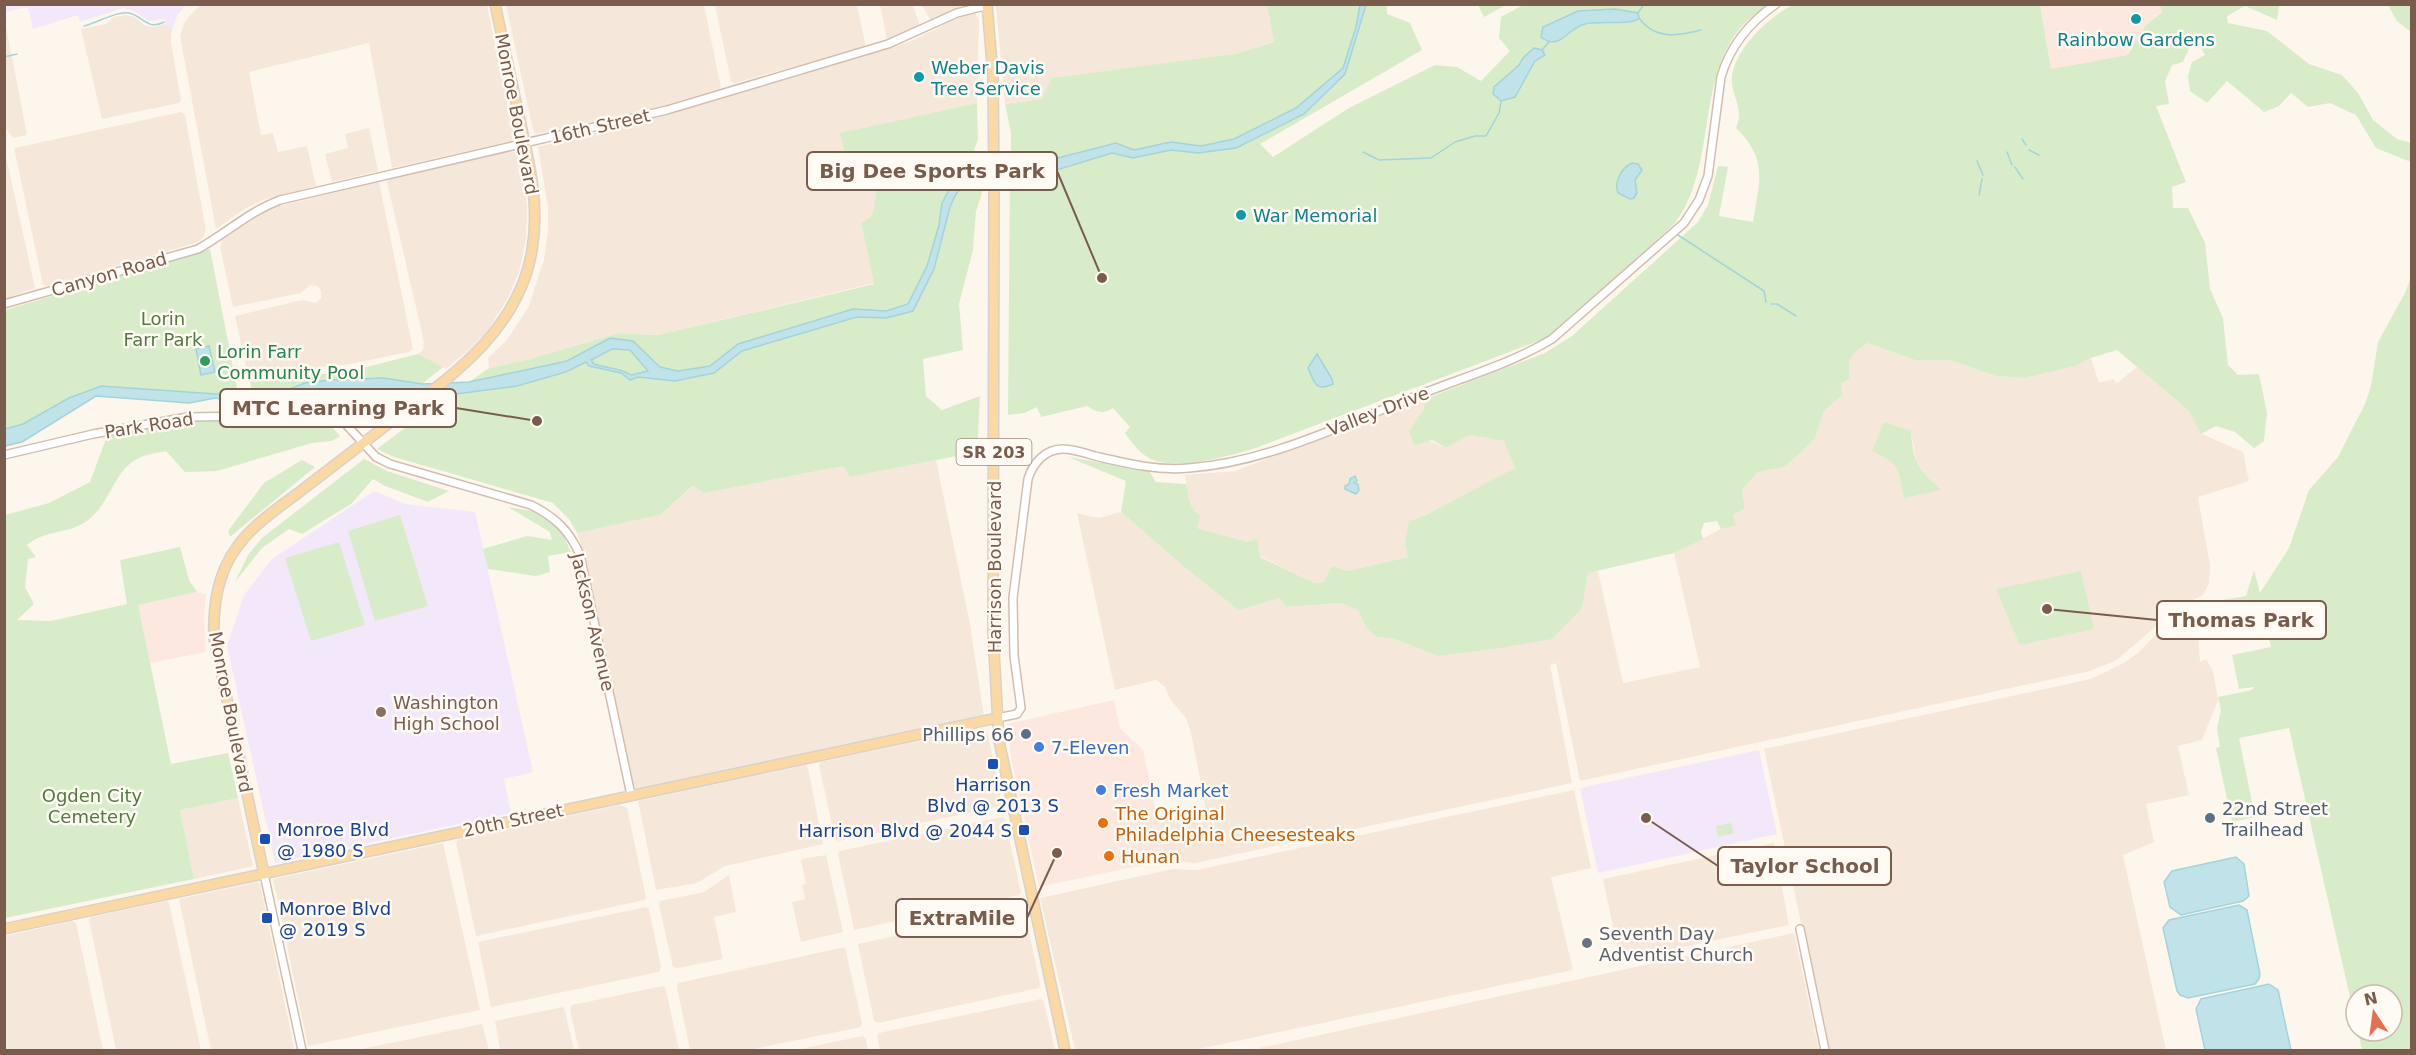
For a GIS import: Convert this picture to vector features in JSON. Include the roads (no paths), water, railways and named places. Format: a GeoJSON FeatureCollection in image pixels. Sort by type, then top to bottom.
{"type":"FeatureCollection","features":[{"type":"Feature","properties":{"kind":"main road","name":"Monroe Boulevard"},"geometry":{"type":"LineString","coordinates":[[264,873],[214,638],[213,614],[216,594],[237,547],[262,520],[453,374],[481,350],[510,310],[526,274],[534,240],[535,206],[525,143],[495,4]]}},
{"type":"Feature","properties":{"kind":"main road","name":"Harrison Boulevard"},"geometry":{"type":"LineString","coordinates":[[988,5],[993,76],[993,634],[997,718],[1010,801],[1065,1050]]}},
{"type":"Feature","properties":{"kind":"main road","name":"20th Street"},"geometry":{"type":"LineString","coordinates":[[4,929],[997,718]]}},
{"type":"Feature","properties":{"kind":"street","name":"Valley Drive"},"geometry":{"type":"LineString","coordinates":[[1020,711],[1021,700],[1014,656],[1013,598],[1028,479],[1036,462],[1042,456],[1061,449],[1154,468],[1186,469],[1231,464],[1291,445],[1474,374],[1530,352],[1552,339],[1684,223],[1694,208],[1708,176],[1719,86],[1725,63],[1745,32],[1761,15],[1776,4]]}},
{"type":"Feature","properties":{"kind":"street","name":"16th Street"},"geometry":{"type":"LineString","coordinates":[[213,241],[245,216],[280,200],[688,104],[888,44],[957,13],[988,5]]}},
{"type":"Feature","properties":{"kind":"street","name":"Canyon Road"},"geometry":{"type":"LineString","coordinates":[[4,304],[198,249],[213,241]]}},
{"type":"Feature","properties":{"kind":"street","name":"Park Road"},"geometry":{"type":"LineString","coordinates":[[4,455],[93,434],[188,417],[313,415],[342,420],[364,443]]}},
{"type":"Feature","properties":{"kind":"street","name":"Jackson Avenue"},"geometry":{"type":"LineString","coordinates":[[364,443],[376,457],[390,464],[531,505],[548,513],[564,526],[573,538],[580,555],[631,795]]}},
{"type":"Feature","properties":{"kind":"street","name":"20th Street"},"geometry":{"type":"LineString","coordinates":[[997,718],[1020,711]]}},
{"type":"Feature","properties":{"kind":"street","name":"Monroe Boulevard"},"geometry":{"type":"LineString","coordinates":[[264,873],[302,1050]]}},
{"type":"Feature","properties":{"kind":"street"},"geometry":{"type":"LineString","coordinates":[[1800,929],[1825,1050]]}},
{"type":"Feature","properties":{"kind":"water"},"geometry":{"type":"Polygon","coordinates":[[[1360,5],[1366,5],[1345,74],[1304,114],[1236,148],[1198,153],[1171,150],[1133,158],[1112,153],[1060,169],[1010,173],[968,181],[956,194],[950,207],[934,269],[913,311],[886,318],[857,317],[742,351],[714,373],[675,381],[638,377],[630,380],[621,373],[589,366],[586,362],[566,372],[517,386],[448,395],[409,397],[383,390],[342,398],[326,397],[319,391],[287,402],[242,406],[216,398],[189,403],[96,396],[22,442],[5,446],[5,429],[23,424],[69,398],[101,386],[216,394],[287,390],[305,383],[331,380],[384,378],[422,384],[469,382],[567,361],[610,338],[633,341],[660,367],[678,371],[710,366],[738,344],[853,309],[886,311],[908,304],[927,266],[939,225],[942,203],[950,188],[965,175],[985,166],[1046,161],[1116,143],[1134,150],[1171,142],[1201,146],[1234,139],[1296,108],[1343,68],[1356,27],[1360,5]],[[612,349],[591,360],[594,364],[631,375],[648,371],[630,350],[612,349]]]}},
{"type":"Feature","properties":{"kind":"water"},"geometry":{"type":"Polygon","coordinates":[[[1615,9],[1638,13],[1639,18],[1630,22],[1585,24],[1559,41],[1548,41],[1541,37],[1543,27],[1578,11],[1615,9]]]}},
{"type":"Feature","properties":{"kind":"water"},"geometry":{"type":"Polygon","coordinates":[[[1534,48],[1542,50],[1545,55],[1535,61],[1515,97],[1501,101],[1493,94],[1494,87],[1534,48]]]}},
{"type":"Feature","properties":{"kind":"water"},"geometry":{"type":"Polygon","coordinates":[[[1632,163],[1638,164],[1642,170],[1635,180],[1637,193],[1634,198],[1630,199],[1618,193],[1617,184],[1622,172],[1632,163]]]}},
{"type":"Feature","properties":{"kind":"water","name":"Lorin Farr Community Pool"},"geometry":{"type":"Polygon","coordinates":[[[209,346],[215,372],[201,375],[196,349],[209,346]]]}},
{"type":"Feature","properties":{"kind":"water"},"geometry":{"type":"Polygon","coordinates":[[[1317,354],[1333,384],[1322,387],[1314,381],[1308,368],[1317,354]]]}},
{"type":"Feature","properties":{"kind":"water"},"geometry":{"type":"Polygon","coordinates":[[[1355,476],[1357,481],[1354,483],[1358,484],[1359,490],[1356,494],[1345,489],[1350,479],[1355,476]]]}},
{"type":"Feature","properties":{"kind":"water"},"geometry":{"type":"Polygon","coordinates":[[[2236,857],[2244,864],[2249,896],[2243,901],[2181,915],[2170,907],[2164,882],[2172,871],[2236,857]]]}},
{"type":"Feature","properties":{"kind":"water"},"geometry":{"type":"Polygon","coordinates":[[[2239,905],[2247,910],[2260,974],[2259,979],[2255,984],[2188,998],[2180,995],[2177,991],[2163,928],[2169,920],[2239,905]]]}},
{"type":"Feature","properties":{"kind":"water"},"geometry":{"type":"Polygon","coordinates":[[[2269,984],[2278,990],[2291,1050],[2205,1050],[2196,1009],[2201,999],[2269,984]]]}},
{"type":"Feature","properties":{"kind":"waterway"},"geometry":{"type":"LineString","coordinates":[[1638,13],[1644,4]]}},
{"type":"Feature","properties":{"kind":"waterway"},"geometry":{"type":"LineString","coordinates":[[84,26],[112,15],[124,13],[129,13],[154,25],[164,22]]}},
{"type":"Feature","properties":{"kind":"waterway"},"geometry":{"type":"LineString","coordinates":[[1639,18],[1645,25],[1660,33],[1675,35],[1701,30]]}},
{"type":"Feature","properties":{"kind":"waterway"},"geometry":{"type":"LineString","coordinates":[[1542,50],[1549,42]]}},
{"type":"Feature","properties":{"kind":"waterway"},"geometry":{"type":"LineString","coordinates":[[4,57],[17,54]]}},
{"type":"Feature","properties":{"kind":"waterway"},"geometry":{"type":"LineString","coordinates":[[1363,152],[1379,160],[1431,158],[1455,142],[1475,136],[1486,136],[1499,113],[1501,101]]}},
{"type":"Feature","properties":{"kind":"waterway"},"geometry":{"type":"LineString","coordinates":[[2022,139],[2026,145]]}},
{"type":"Feature","properties":{"kind":"waterway"},"geometry":{"type":"LineString","coordinates":[[2029,150],[2039,155]]}},
{"type":"Feature","properties":{"kind":"waterway"},"geometry":{"type":"LineString","coordinates":[[2007,152],[2012,165]]}},
{"type":"Feature","properties":{"kind":"waterway"},"geometry":{"type":"LineString","coordinates":[[1977,161],[1983,175]]}},
{"type":"Feature","properties":{"kind":"waterway"},"geometry":{"type":"LineString","coordinates":[[2015,167],[2023,179]]}},
{"type":"Feature","properties":{"kind":"waterway"},"geometry":{"type":"LineString","coordinates":[[1979,195],[1982,179]]}},
{"type":"Feature","properties":{"kind":"waterway"},"geometry":{"type":"LineString","coordinates":[[1678,235],[1764,291],[1766,302]]}},
{"type":"Feature","properties":{"kind":"waterway"},"geometry":{"type":"LineString","coordinates":[[1771,304],[1777,304],[1796,316]]}},
{"type":"Feature","properties":{"kind":"place","name":"Rainbow Gardens"},"geometry":{"type":"Point","coordinates":[2136,19]}},
{"type":"Feature","properties":{"kind":"place","name":"Weber Davis Tree Service"},"geometry":{"type":"Point","coordinates":[919,77]}},
{"type":"Feature","properties":{"kind":"place","name":"War Memorial"},"geometry":{"type":"Point","coordinates":[1241,215]}},
{"type":"Feature","properties":{"kind":"place","name":"Big Dee Sports Park"},"geometry":{"type":"Point","coordinates":[1102,278]}},
{"type":"Feature","properties":{"kind":"place","name":"Lorin Farr Community Pool"},"geometry":{"type":"Point","coordinates":[205,361]}},
{"type":"Feature","properties":{"kind":"place","name":"MTC Learning Park"},"geometry":{"type":"Point","coordinates":[537,421]}},
{"type":"Feature","properties":{"kind":"place","name":"Thomas Park"},"geometry":{"type":"Point","coordinates":[2047,609]}},
{"type":"Feature","properties":{"kind":"place","name":"Washington High School"},"geometry":{"type":"Point","coordinates":[381,712]}},
{"type":"Feature","properties":{"kind":"place","name":"Phillips 66"},"geometry":{"type":"Point","coordinates":[1026,734]}},
{"type":"Feature","properties":{"kind":"place","name":"7-Eleven"},"geometry":{"type":"Point","coordinates":[1039,747]}},
{"type":"Feature","properties":{"kind":"place","name":"Harrison Blvd @ 2013 S"},"geometry":{"type":"Point","coordinates":[993,764]}},
{"type":"Feature","properties":{"kind":"place","name":"Fresh Market"},"geometry":{"type":"Point","coordinates":[1101,790]}},
{"type":"Feature","properties":{"kind":"place","name":"Taylor School"},"geometry":{"type":"Point","coordinates":[1646,818]}},
{"type":"Feature","properties":{"kind":"place","name":"22nd Street Trailhead"},"geometry":{"type":"Point","coordinates":[2210,818]}},
{"type":"Feature","properties":{"kind":"place","name":"The Original Philadelphia Cheesesteaks"},"geometry":{"type":"Point","coordinates":[1103,823]}},
{"type":"Feature","properties":{"kind":"place","name":"Harrison Blvd @ 2044 S"},"geometry":{"type":"Point","coordinates":[1024,830]}},
{"type":"Feature","properties":{"kind":"place","name":"Monroe Blvd @ 1980 S"},"geometry":{"type":"Point","coordinates":[265,839]}},
{"type":"Feature","properties":{"kind":"place","name":"ExtraMile"},"geometry":{"type":"Point","coordinates":[1057,853]}},
{"type":"Feature","properties":{"kind":"place","name":"Hunan"},"geometry":{"type":"Point","coordinates":[1109,856]}},
{"type":"Feature","properties":{"kind":"place","name":"Monroe Blvd @ 2019 S"},"geometry":{"type":"Point","coordinates":[267,918]}},
{"type":"Feature","properties":{"kind":"place","name":"Seventh Day Adventist Church"},"geometry":{"type":"Point","coordinates":[1587,943]}},
{"type":"Feature","properties":{"kind":"park label","name":"Lorin Farr Park"},"geometry":{"type":"Point","coordinates":[163,328]}},
{"type":"Feature","properties":{"kind":"park label","name":"Ogden City Cemetery"},"geometry":{"type":"Point","coordinates":[92,805]}}]}
